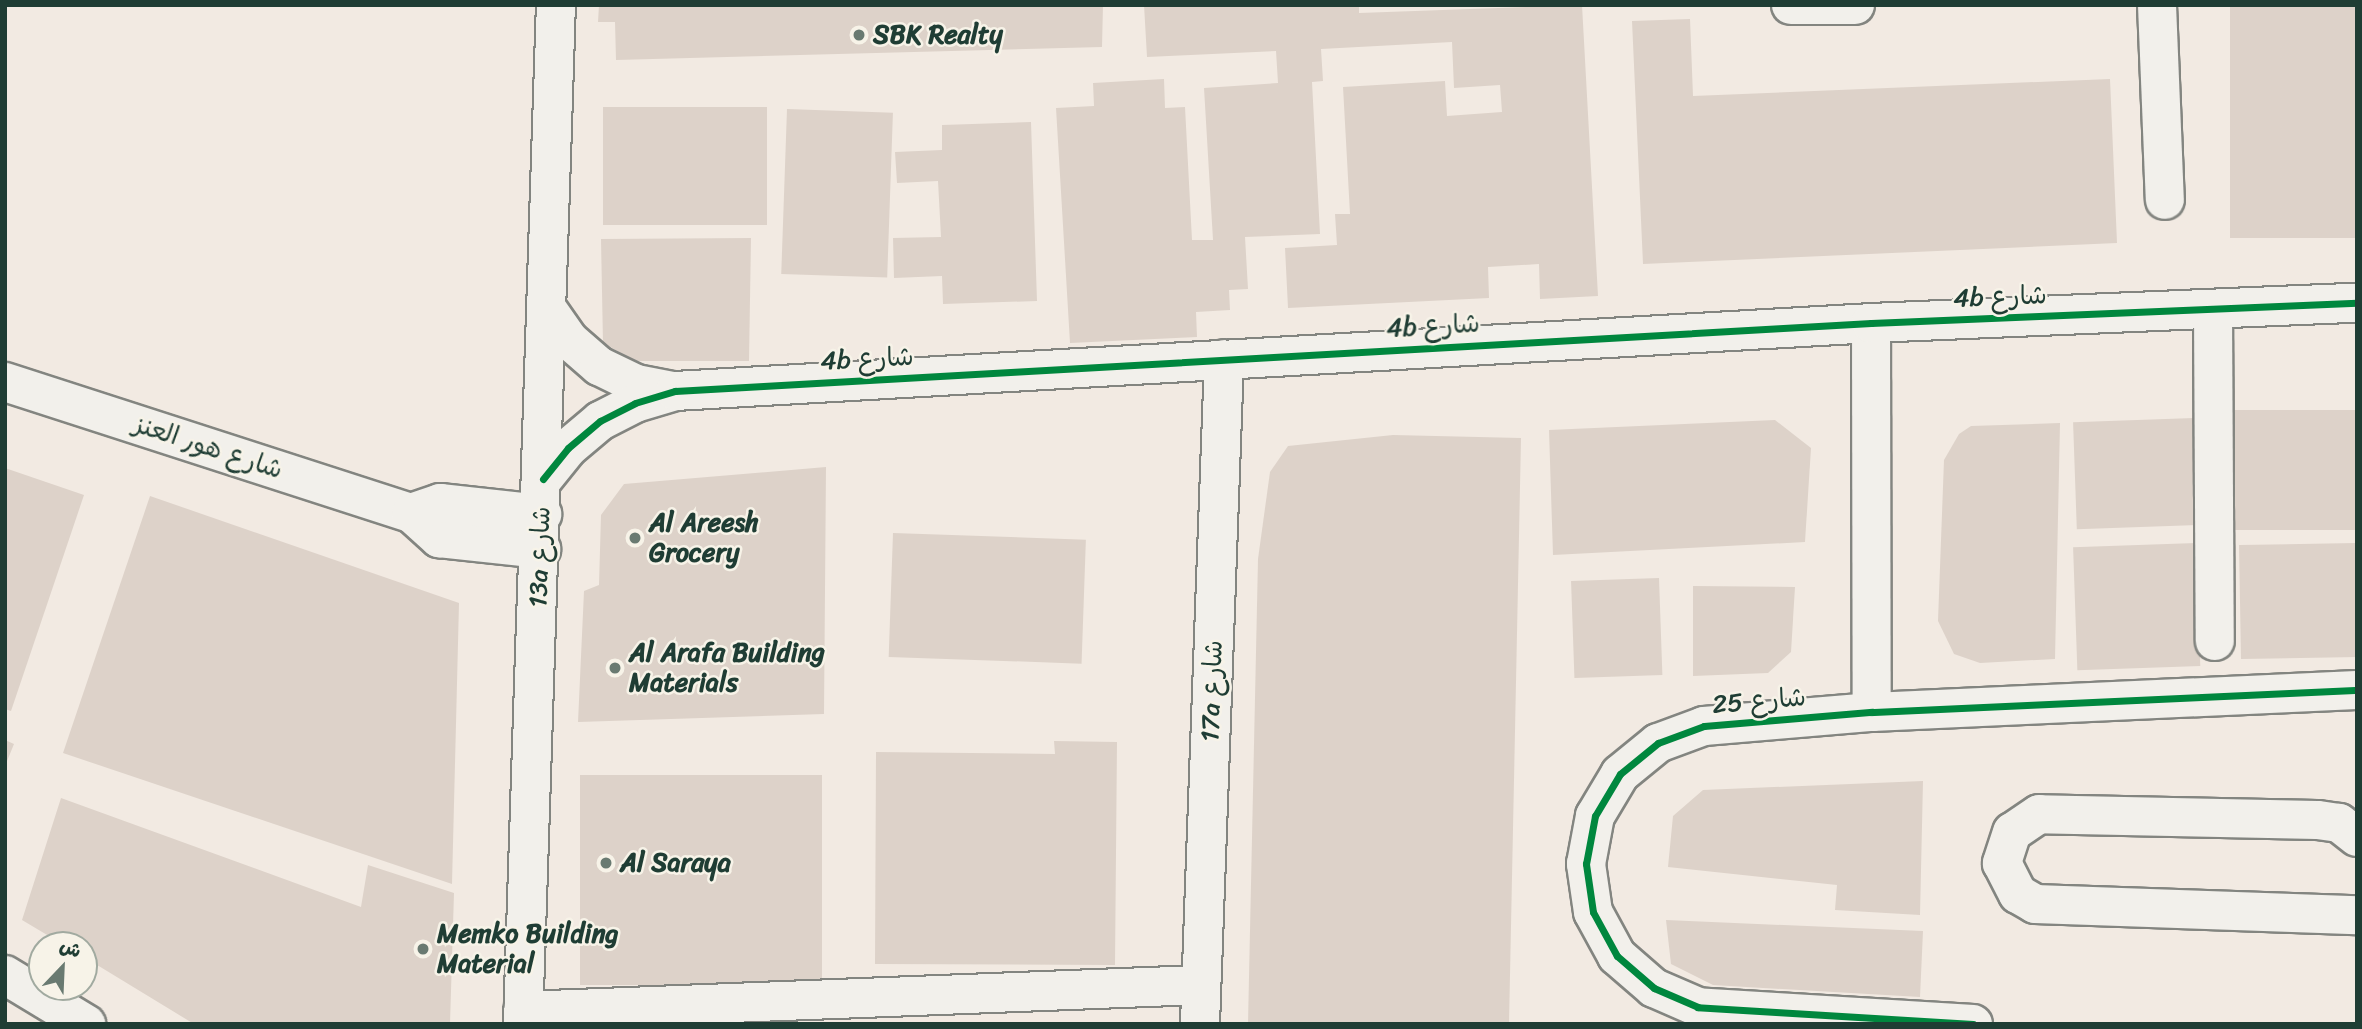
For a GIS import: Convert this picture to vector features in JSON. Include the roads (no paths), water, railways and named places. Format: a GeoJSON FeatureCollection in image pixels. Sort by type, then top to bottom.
{"type":"FeatureCollection","features":[{"type":"Feature","properties":{"kind":"street","name":"13a شارع"},"geometry":{"type":"LineString","coordinates":[[523,1017],[542,514],[555,5]]}},
{"type":"Feature","properties":{"kind":"street"},"geometry":{"type":"LineString","coordinates":[[1791,5],[1855,5]]}},
{"type":"Feature","properties":{"kind":"street"},"geometry":{"type":"LineString","coordinates":[[2157,5],[2165,200]]}},
{"type":"Feature","properties":{"kind":"street","name":"4b شارع"},"geometry":{"type":"LineString","coordinates":[[542,514],[568,448],[600,421],[635,403],[675,391],[1871,323],[2357,303]]}},
{"type":"Feature","properties":{"kind":"street","name":"4b شارع"},"geometry":{"type":"LineString","coordinates":[[546,307],[569,340],[599,366],[636,384],[675,391]]}},
{"type":"Feature","properties":{"kind":"street"},"geometry":{"type":"LineString","coordinates":[[2213,310],[2215,641]]}},
{"type":"Feature","properties":{"kind":"street"},"geometry":{"type":"LineString","coordinates":[[1871,323],[1872,712]]}},
{"type":"Feature","properties":{"kind":"street","name":"17a شارع"},"geometry":{"type":"LineString","coordinates":[[1200,1024],[1224,359]]}},
{"type":"Feature","properties":{"kind":"street","name":"شارع هور العنز"},"geometry":{"type":"LineString","coordinates":[[5,382],[411,513],[439,538],[542,514]]}},
{"type":"Feature","properties":{"kind":"street","name":"شارع 25"},"geometry":{"type":"LineString","coordinates":[[1973,1024],[1698,1006],[1654,988],[1617,956],[1593,912],[1586,864],[1595,816],[1620,774],[1658,743],[1704,726],[1872,712],[2357,690]]}},
{"type":"Feature","properties":{"kind":"street"},"geometry":{"type":"LineString","coordinates":[[2357,837],[2339,823],[2317,820],[2039,814],[2012,832],[2002,863],[2013,888],[2035,904],[2357,915]]}},
{"type":"Feature","properties":{"kind":"street"},"geometry":{"type":"LineString","coordinates":[[5,975],[86,1024]]}},
{"type":"Feature","properties":{"kind":"street"},"geometry":{"type":"LineString","coordinates":[[523,1017],[1201,985]]}},
{"type":"Feature","properties":{"kind":"place","name":"SBK Realty"},"geometry":{"type":"Point","coordinates":[859,35]}},
{"type":"Feature","properties":{"kind":"place","name":"Al Areesh Grocery"},"geometry":{"type":"Point","coordinates":[635,538]}},
{"type":"Feature","properties":{"kind":"place","name":"Al Arafa Building Materials"},"geometry":{"type":"Point","coordinates":[615,668]}},
{"type":"Feature","properties":{"kind":"place","name":"Al Saraya"},"geometry":{"type":"Point","coordinates":[606,863]}},
{"type":"Feature","properties":{"kind":"place","name":"Memko Building Material"},"geometry":{"type":"Point","coordinates":[423,949]}}]}
